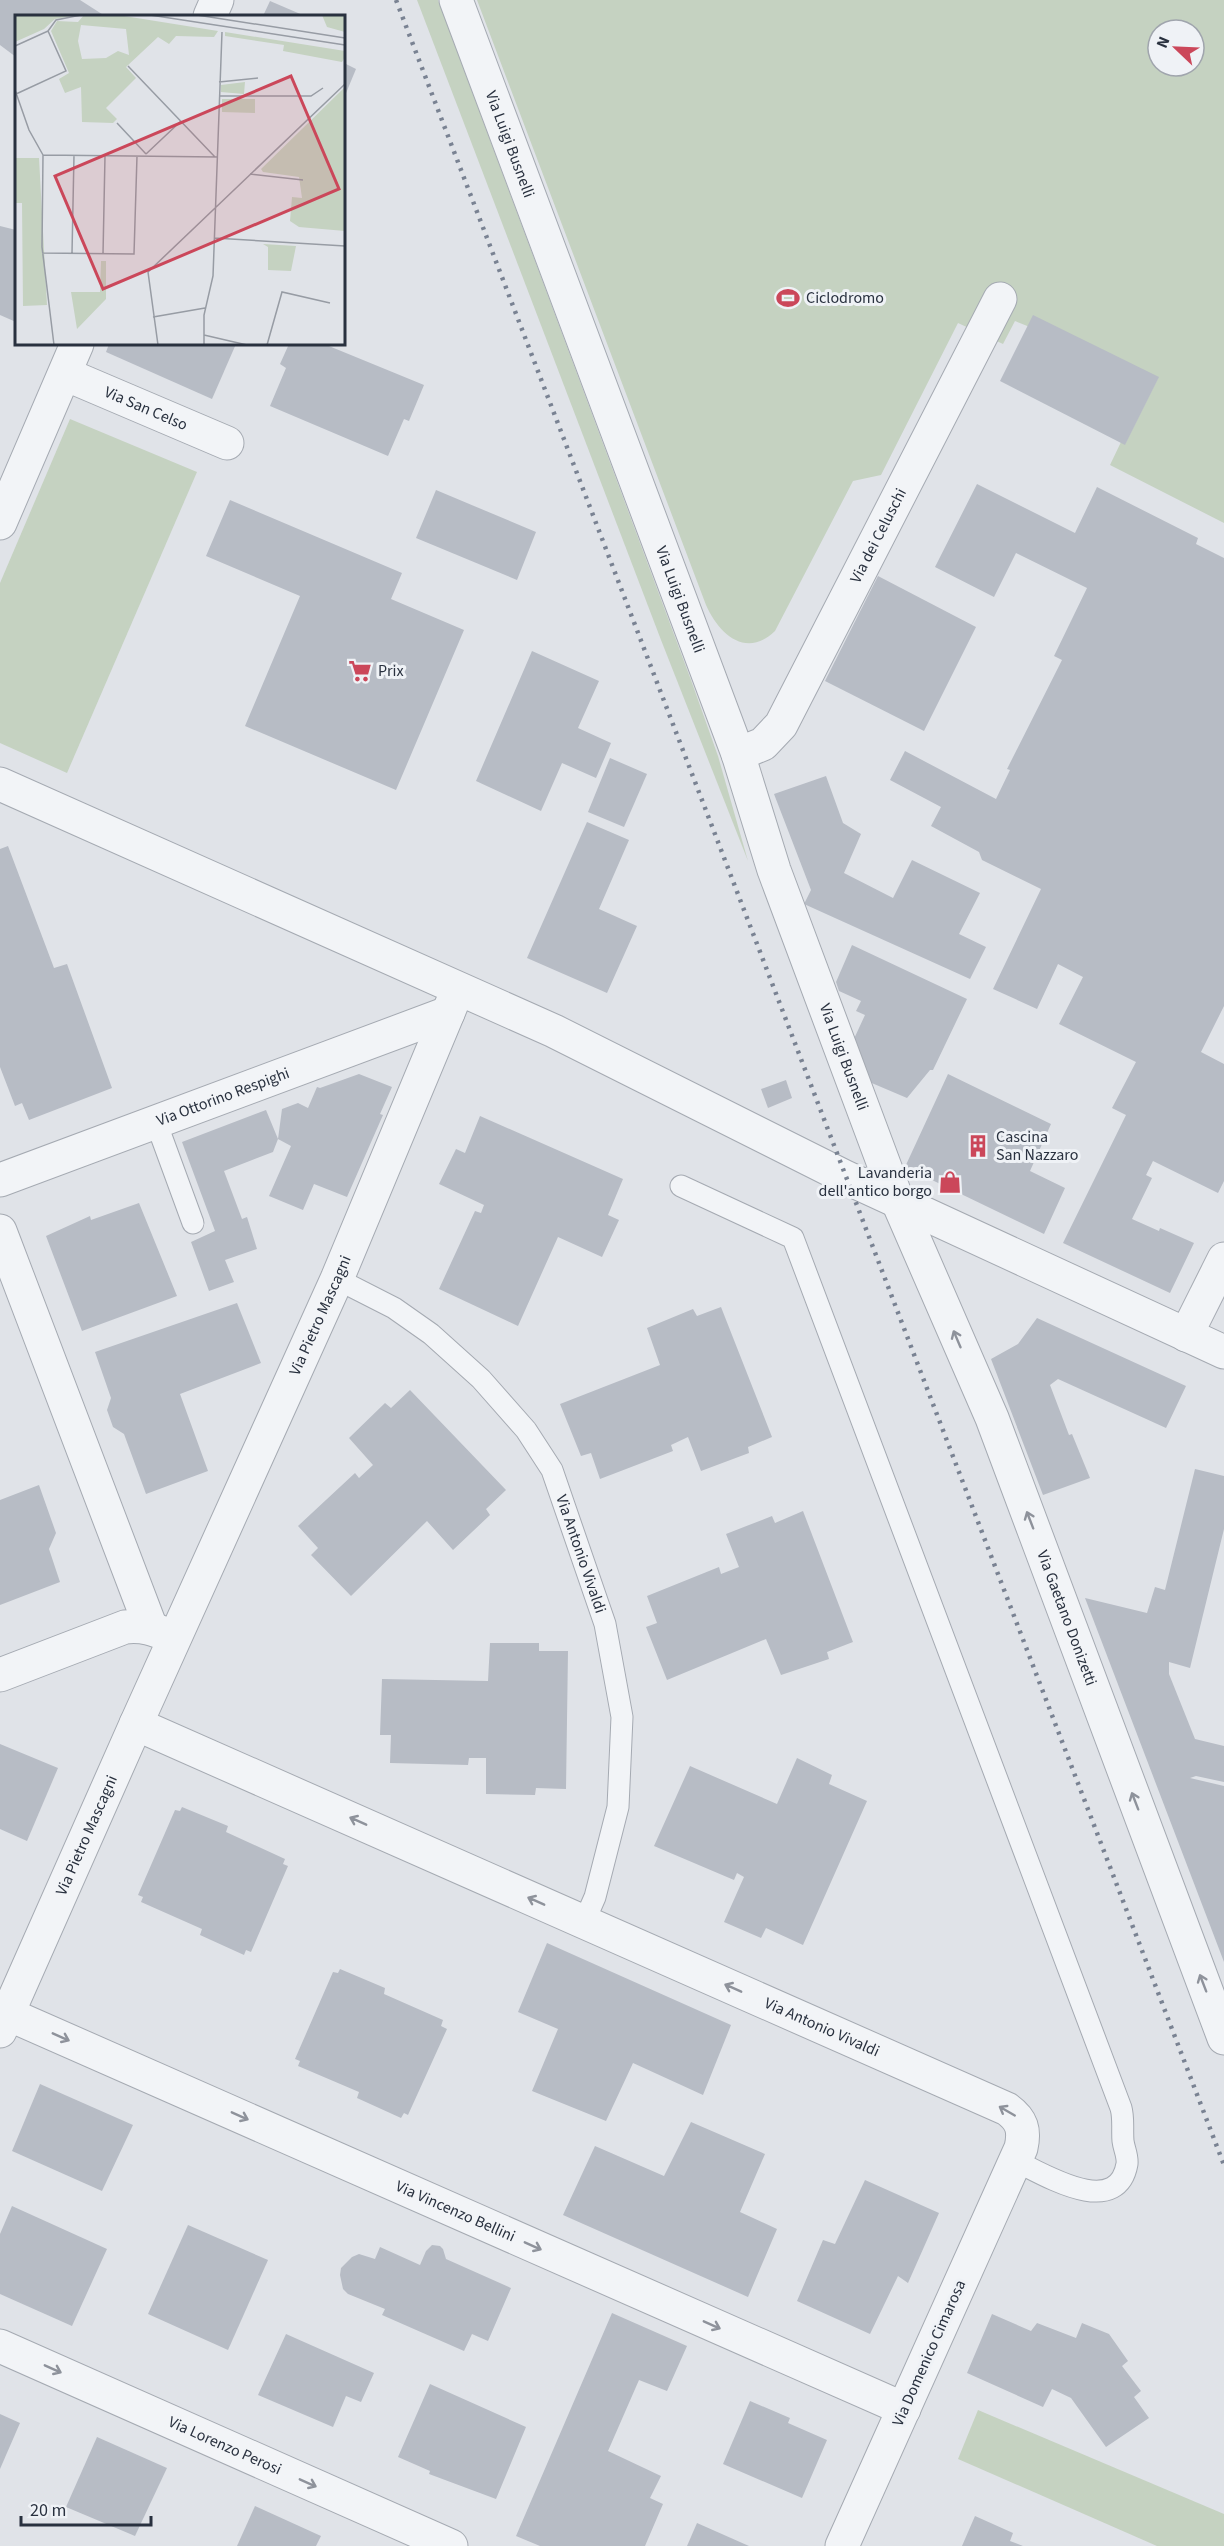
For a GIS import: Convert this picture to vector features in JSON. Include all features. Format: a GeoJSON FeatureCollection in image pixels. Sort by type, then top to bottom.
{"type":"FeatureCollection","features":[{"type":"Feature","properties":{"kind":"street"},"geometry":{"type":"LineString","coordinates":[[210,15],[217,0]]}},
{"type":"Feature","properties":{"kind":"street","name":"Via Luigi Busnelli"},"geometry":{"type":"LineString","coordinates":[[456,0],[738,754],[774,870],[898,1202]]}},
{"type":"Feature","properties":{"kind":"street","name":"Via dei Celuschi"},"geometry":{"type":"LineString","coordinates":[[738,754],[763,744],[781,725],[1000,299]]}},
{"type":"Feature","properties":{"kind":"street"},"geometry":{"type":"LineString","coordinates":[[0,523],[77,345]]}},
{"type":"Feature","properties":{"kind":"street","name":"Via San Celso"},"geometry":{"type":"LineString","coordinates":[[65,374],[227,442]]}},
{"type":"Feature","properties":{"kind":"street"},"geometry":{"type":"LineString","coordinates":[[0,784],[453,1001],[554,1031],[898,1202],[1224,1352]]}},
{"type":"Feature","properties":{"kind":"street","name":"Via Ottorino Respighi"},"geometry":{"type":"LineString","coordinates":[[0,1180],[156,1122],[453,1001]]}},
{"type":"Feature","properties":{"kind":"street","name":"Via Pietro Mascagni"},"geometry":{"type":"LineString","coordinates":[[4,2022],[136,1724],[163,1633],[337,1279],[453,1001]]}},
{"type":"Feature","properties":{"kind":"street","name":"Via Gaetano Donizetti"},"geometry":{"type":"LineString","coordinates":[[898,1202],[992,1418],[1224,2038]]}},
{"type":"Feature","properties":{"kind":"street"},"geometry":{"type":"LineString","coordinates":[[0,1231],[163,1633]]}},
{"type":"Feature","properties":{"kind":"street"},"geometry":{"type":"LineString","coordinates":[[1186,1335],[1224,1259]]}},
{"type":"Feature","properties":{"kind":"street"},"geometry":{"type":"LineString","coordinates":[[0,1675],[115,1629],[138,1625],[163,1633]]}},
{"type":"Feature","properties":{"kind":"street","name":"Via Antonio Vivaldi"},"geometry":{"type":"LineString","coordinates":[[136,1724],[1007,2109],[1022,2125],[1023,2136],[1016,2161]]}},
{"type":"Feature","properties":{"kind":"street","name":"Via Vincenzo Bellini"},"geometry":{"type":"LineString","coordinates":[[4,2022],[904,2409]]}},
{"type":"Feature","properties":{"kind":"street","name":"Via Domenico Cimarosa"},"geometry":{"type":"LineString","coordinates":[[842,2546],[1016,2161]]}},
{"type":"Feature","properties":{"kind":"street","name":"Via Lorenzo Perosi"},"geometry":{"type":"LineString","coordinates":[[0,2346],[451,2546]]}},
{"type":"Feature","properties":{"kind":"lane"},"geometry":{"type":"LineString","coordinates":[[156,1122],[193,1223]]}},
{"type":"Feature","properties":{"kind":"lane"},"geometry":{"type":"LineString","coordinates":[[681,1186],[793,1238],[1121,2108],[1127,2164],[1121,2178],[1107,2190],[1091,2192],[1074,2188],[1016,2161]]}},
{"type":"Feature","properties":{"kind":"lane","name":"Via Antonio Vivaldi"},"geometry":{"type":"LineString","coordinates":[[337,1279],[394,1308],[431,1334],[481,1379],[526,1430],[552,1470],[605,1624],[622,1717],[618,1807],[595,1897],[584,1922]]}},
{"type":"Feature","properties":{"kind":"green space"},"geometry":{"type":"Polygon","coordinates":[[[417,0],[438,0],[691,680],[718,756],[748,861],[661,640],[417,0]]]}},
{"type":"Feature","properties":{"kind":"green space","name":"Ciclodromo"},"geometry":{"type":"Polygon","coordinates":[[[477,0],[1224,0],[1224,523],[1110,465],[1121,442],[1125,444],[1158,378],[1015,321],[1003,344],[958,323],[881,475],[853,481],[775,631],[754,643],[744,643],[726,633],[712,616],[477,0]]]}},
{"type":"Feature","properties":{"kind":"green space"},"geometry":{"type":"Polygon","coordinates":[[[70,419],[197,472],[67,773],[0,743],[0,583],[70,419]]]}},
{"type":"Feature","properties":{"kind":"green space"},"geometry":{"type":"Polygon","coordinates":[[[978,2410],[1224,2514],[1224,2546],[1157,2546],[958,2459],[978,2410]]]}},
{"type":"Feature","properties":{"kind":"building"},"geometry":{"type":"Polygon","coordinates":[[[0,0],[80,0],[103,15],[15,15],[15,56],[0,45],[0,0]]]}},
{"type":"Feature","properties":{"kind":"building"},"geometry":{"type":"Polygon","coordinates":[[[270,1],[303,15],[263,15],[270,1]]]}},
{"type":"Feature","properties":{"kind":"building"},"geometry":{"type":"Polygon","coordinates":[[[345,64],[356,69],[345,96],[345,64]]]}},
{"type":"Feature","properties":{"kind":"building"},"geometry":{"type":"Polygon","coordinates":[[[0,226],[15,230],[15,322],[0,315],[0,226]]]}},
{"type":"Feature","properties":{"kind":"building"},"geometry":{"type":"Polygon","coordinates":[[[1033,315],[1159,377],[1125,445],[1000,381],[1033,315]]]}},
{"type":"Feature","properties":{"kind":"building"},"geometry":{"type":"Polygon","coordinates":[[[109,345],[236,345],[212,399],[106,352],[109,345]]]}},
{"type":"Feature","properties":{"kind":"building"},"geometry":{"type":"Polygon","coordinates":[[[289,345],[326,345],[424,385],[409,421],[404,419],[388,456],[270,406],[286,368],[280,364],[289,345]]]}},
{"type":"Feature","properties":{"kind":"building"},"geometry":{"type":"Polygon","coordinates":[[[977,484],[1075,533],[1097,487],[1198,538],[1196,544],[1224,558],[1224,1006],[1201,1052],[1224,1064],[1224,1181],[1218,1193],[1153,1161],[1146,1175],[1152,1178],[1132,1219],[1194,1243],[1170,1293],[1063,1243],[1126,1115],[1112,1108],[1136,1062],[1059,1024],[1083,977],[1058,964],[1037,1009],[993,989],[1041,889],[982,860],[979,852],[931,826],[941,807],[890,780],[905,751],[996,799],[1010,770],[1007,769],[1062,660],[1054,656],[1087,588],[1016,553],[994,597],[935,567],[977,484]]]}},
{"type":"Feature","properties":{"kind":"building"},"geometry":{"type":"Polygon","coordinates":[[[436,490],[536,532],[517,580],[416,538],[436,490]]]}},
{"type":"Feature","properties":{"kind":"building"},"geometry":{"type":"Polygon","coordinates":[[[230,500],[402,573],[391,599],[464,630],[396,790],[245,726],[300,596],[206,556],[230,500]]]}},
{"type":"Feature","properties":{"kind":"building"},"geometry":{"type":"Polygon","coordinates":[[[878,576],[976,627],[924,731],[825,681],[878,576]]]}},
{"type":"Feature","properties":{"kind":"building"},"geometry":{"type":"Polygon","coordinates":[[[532,651],[599,681],[578,728],[611,743],[596,778],[562,763],[541,811],[476,781],[532,651]]]}},
{"type":"Feature","properties":{"kind":"building"},"geometry":{"type":"Polygon","coordinates":[[[610,758],[647,774],[624,827],[588,812],[610,758]]]}},
{"type":"Feature","properties":{"kind":"building"},"geometry":{"type":"Polygon","coordinates":[[[826,776],[843,823],[861,834],[844,873],[893,898],[912,860],[980,893],[959,934],[986,947],[970,979],[804,904],[811,890],[774,794],[826,776]]]}},
{"type":"Feature","properties":{"kind":"building"},"geometry":{"type":"Polygon","coordinates":[[[587,822],[629,840],[599,909],[637,926],[607,993],[527,958],[587,822]]]}},
{"type":"Feature","properties":{"kind":"building"},"geometry":{"type":"Polygon","coordinates":[[[8,846],[54,968],[67,964],[112,1088],[29,1120],[22,1103],[15,1106],[0,1067],[0,849],[8,846]]]}},
{"type":"Feature","properties":{"kind":"building"},"geometry":{"type":"Polygon","coordinates":[[[852,945],[967,999],[933,1070],[930,1070],[907,1098],[867,1081],[853,1041],[865,1015],[856,1011],[861,1001],[839,991],[836,982],[852,945]]]}},
{"type":"Feature","properties":{"kind":"building"},"geometry":{"type":"Polygon","coordinates":[[[359,1074],[392,1087],[380,1114],[383,1115],[347,1197],[314,1184],[303,1210],[269,1196],[291,1146],[278,1139],[282,1109],[298,1103],[308,1108],[317,1087],[320,1088],[359,1074]]]}},
{"type":"Feature","properties":{"kind":"building","name":"Cascina San Nazzaro"},"geometry":{"type":"Polygon","coordinates":[[[948,1074],[1051,1124],[1030,1171],[1065,1188],[1044,1234],[905,1167],[948,1074]]]}},
{"type":"Feature","properties":{"kind":"building"},"geometry":{"type":"Polygon","coordinates":[[[786,1080],[792,1098],[768,1108],[761,1089],[786,1080]]]}},
{"type":"Feature","properties":{"kind":"building"},"geometry":{"type":"Polygon","coordinates":[[[266,1110],[278,1139],[273,1152],[224,1171],[242,1219],[247,1217],[257,1249],[225,1260],[234,1282],[209,1291],[191,1242],[215,1231],[182,1142],[266,1110]]]}},
{"type":"Feature","properties":{"kind":"building"},"geometry":{"type":"Polygon","coordinates":[[[480,1116],[623,1179],[608,1215],[619,1220],[602,1257],[558,1237],[518,1326],[439,1289],[475,1211],[481,1213],[484,1205],[439,1184],[456,1149],[465,1153],[480,1116]]]}},
{"type":"Feature","properties":{"kind":"building"},"geometry":{"type":"Polygon","coordinates":[[[139,1203],[177,1296],[82,1331],[46,1236],[90,1216],[91,1220],[139,1203]]]}},
{"type":"Feature","properties":{"kind":"building"},"geometry":{"type":"Polygon","coordinates":[[[237,1303],[261,1363],[180,1394],[208,1471],[146,1494],[124,1434],[113,1427],[107,1410],[111,1398],[95,1352],[237,1303]]]}},
{"type":"Feature","properties":{"kind":"building"},"geometry":{"type":"Polygon","coordinates":[[[721,1307],[772,1437],[748,1447],[749,1453],[701,1471],[688,1437],[671,1445],[673,1451],[600,1479],[591,1453],[581,1456],[560,1404],[660,1365],[647,1328],[693,1309],[697,1316],[721,1307]]]}},
{"type":"Feature","properties":{"kind":"building"},"geometry":{"type":"Polygon","coordinates":[[[1037,1318],[1186,1386],[1166,1428],[1058,1379],[1050,1385],[1069,1435],[1072,1434],[1090,1478],[1043,1495],[991,1359],[1018,1344],[1037,1318]]]}},
{"type":"Feature","properties":{"kind":"building"},"geometry":{"type":"Polygon","coordinates":[[[410,1390],[506,1490],[486,1509],[490,1515],[453,1550],[427,1521],[351,1596],[311,1555],[318,1548],[298,1526],[355,1473],[359,1478],[373,1465],[349,1438],[385,1403],[391,1408],[410,1390]]]}},
{"type":"Feature","properties":{"kind":"building"},"geometry":{"type":"Polygon","coordinates":[[[1195,1469],[1224,1476],[1224,1529],[1190,1668],[1169,1662],[1169,1674],[1195,1739],[1224,1746],[1224,1782],[1196,1776],[1190,1778],[1224,1786],[1224,1962],[1085,1598],[1147,1613],[1155,1587],[1165,1590],[1195,1469]]]}},
{"type":"Feature","properties":{"kind":"building"},"geometry":{"type":"Polygon","coordinates":[[[39,1485],[56,1533],[49,1549],[60,1582],[0,1605],[0,1500],[39,1485]]]}},
{"type":"Feature","properties":{"kind":"building"},"geometry":{"type":"Polygon","coordinates":[[[803,1511],[853,1642],[827,1652],[829,1659],[781,1675],[766,1639],[667,1680],[646,1627],[657,1623],[647,1596],[719,1567],[721,1574],[739,1567],[726,1534],[772,1516],[775,1523],[803,1511]]]}},
{"type":"Feature","properties":{"kind":"building"},"geometry":{"type":"Polygon","coordinates":[[[490,1643],[539,1643],[539,1651],[568,1651],[566,1789],[536,1788],[535,1795],[486,1794],[486,1758],[469,1758],[468,1765],[390,1763],[391,1735],[380,1735],[382,1679],[488,1681],[490,1643]]]}},
{"type":"Feature","properties":{"kind":"building"},"geometry":{"type":"Polygon","coordinates":[[[0,1744],[58,1768],[27,1841],[0,1829],[0,1744]]]}},
{"type":"Feature","properties":{"kind":"building"},"geometry":{"type":"Polygon","coordinates":[[[797,1758],[832,1775],[829,1784],[867,1801],[803,1945],[766,1928],[761,1938],[724,1922],[744,1877],[737,1873],[734,1880],[654,1846],[690,1766],[777,1804],[797,1758]]]}},
{"type":"Feature","properties":{"kind":"building"},"geometry":{"type":"Polygon","coordinates":[[[182,1807],[228,1826],[226,1832],[285,1859],[283,1864],[288,1866],[251,1952],[246,1950],[244,1955],[200,1935],[202,1929],[141,1902],[143,1897],[138,1895],[175,1810],[180,1811],[182,1807]]]}},
{"type":"Feature","properties":{"kind":"building"},"geometry":{"type":"Polygon","coordinates":[[[547,1943],[731,2025],[703,2095],[633,2063],[606,2121],[532,2091],[558,2029],[518,2012],[547,1943]]]}},
{"type":"Feature","properties":{"kind":"building"},"geometry":{"type":"Polygon","coordinates":[[[340,1969],[385,1988],[384,1994],[443,2020],[441,2026],[447,2029],[408,2115],[404,2113],[401,2118],[357,2098],[359,2092],[298,2066],[300,2061],[295,2059],[333,1972],[338,1973],[340,1969]]]}},
{"type":"Feature","properties":{"kind":"building"},"geometry":{"type":"Polygon","coordinates":[[[40,2084],[133,2125],[102,2191],[12,2151],[40,2084]]]}},
{"type":"Feature","properties":{"kind":"building"},"geometry":{"type":"Polygon","coordinates":[[[691,2122],[765,2154],[740,2212],[777,2229],[748,2297],[563,2215],[595,2146],[664,2176],[691,2122]]]}},
{"type":"Feature","properties":{"kind":"building"},"geometry":{"type":"Polygon","coordinates":[[[865,2180],[939,2213],[908,2283],[898,2276],[870,2334],[797,2301],[823,2240],[835,2244],[865,2180]]]}},
{"type":"Feature","properties":{"kind":"building"},"geometry":{"type":"Polygon","coordinates":[[[12,2206],[107,2249],[72,2326],[0,2294],[0,2234],[12,2206]]]}},
{"type":"Feature","properties":{"kind":"building"},"geometry":{"type":"Polygon","coordinates":[[[188,2225],[268,2260],[228,2350],[148,2314],[188,2225]]]}},
{"type":"Feature","properties":{"kind":"building"},"geometry":{"type":"Polygon","coordinates":[[[432,2245],[443,2249],[446,2259],[511,2288],[488,2341],[472,2334],[464,2351],[382,2315],[385,2309],[348,2294],[343,2289],[341,2268],[352,2257],[359,2254],[375,2259],[380,2247],[420,2265],[426,2251],[432,2245]]]}},
{"type":"Feature","properties":{"kind":"building"},"geometry":{"type":"Polygon","coordinates":[[[612,2313],[687,2346],[667,2391],[639,2380],[608,2451],[661,2476],[650,2498],[663,2504],[645,2546],[540,2546],[516,2536],[612,2313]]]}},
{"type":"Feature","properties":{"kind":"building"},"geometry":{"type":"Polygon","coordinates":[[[992,2314],[1031,2331],[1037,2323],[1076,2338],[1082,2323],[1109,2334],[1128,2361],[1122,2366],[1141,2391],[1134,2397],[1149,2418],[1106,2447],[1071,2398],[1052,2389],[1043,2407],[967,2373],[992,2314]]]}},
{"type":"Feature","properties":{"kind":"building"},"geometry":{"type":"Polygon","coordinates":[[[286,2334],[374,2373],[361,2402],[346,2396],[333,2427],[258,2395],[286,2334]]]}},
{"type":"Feature","properties":{"kind":"building"},"geometry":{"type":"Polygon","coordinates":[[[430,2384],[526,2427],[496,2499],[429,2474],[430,2471],[398,2457],[430,2384]]]}},
{"type":"Feature","properties":{"kind":"building"},"geometry":{"type":"Polygon","coordinates":[[[750,2401],[790,2418],[788,2423],[827,2440],[802,2498],[723,2464],[750,2401]]]}},
{"type":"Feature","properties":{"kind":"building"},"geometry":{"type":"Polygon","coordinates":[[[0,2414],[20,2423],[0,2469],[0,2414]]]}},
{"type":"Feature","properties":{"kind":"building"},"geometry":{"type":"Polygon","coordinates":[[[97,2437],[167,2468],[135,2536],[66,2507],[97,2437]]]}},
{"type":"Feature","properties":{"kind":"building"},"geometry":{"type":"Polygon","coordinates":[[[255,2506],[321,2536],[316,2546],[237,2546],[255,2506]]]}},
{"type":"Feature","properties":{"kind":"building"},"geometry":{"type":"Polygon","coordinates":[[[975,2516],[1013,2533],[1010,2541],[1023,2546],[962,2546],[975,2516]]]}},
{"type":"Feature","properties":{"kind":"building"},"geometry":{"type":"Polygon","coordinates":[[[697,2523],[749,2546],[687,2546],[697,2523]]]}},
{"type":"Feature","properties":{"kind":"railway"},"geometry":{"type":"LineString","coordinates":[[396,0],[1224,2165]]}},
{"type":"Feature","properties":{"kind":"place","name":"Ciclodromo"},"geometry":{"type":"Point","coordinates":[788,298]}},
{"type":"Feature","properties":{"kind":"place","name":"Prix"},"geometry":{"type":"Point","coordinates":[360,671]}},
{"type":"Feature","properties":{"kind":"place","name":"Cascina San Nazzaro"},"geometry":{"type":"Point","coordinates":[978,1146]}},
{"type":"Feature","properties":{"kind":"place","name":"Lavanderia dell'antico borgo"},"geometry":{"type":"Point","coordinates":[950,1182]}}]}
